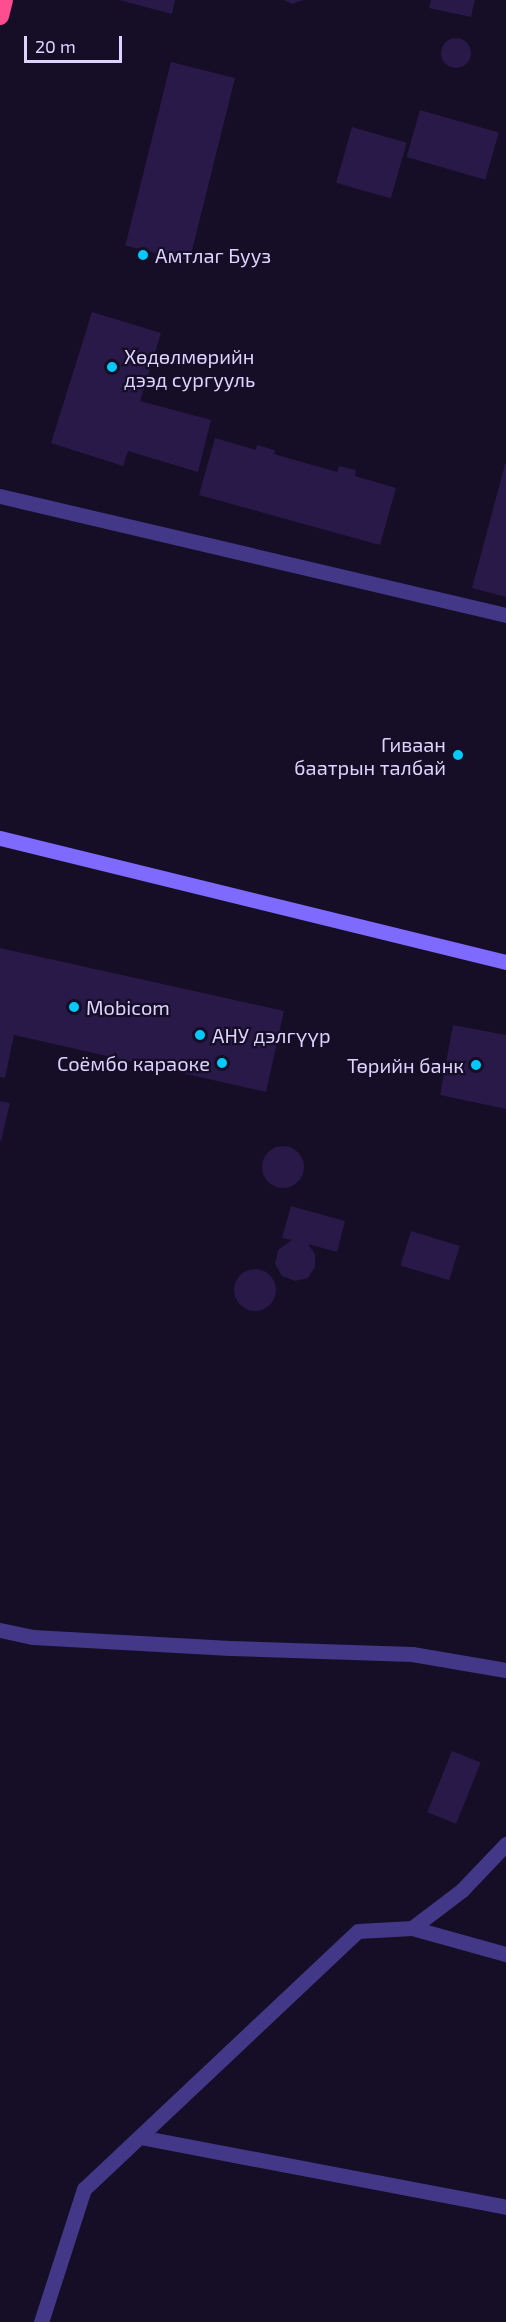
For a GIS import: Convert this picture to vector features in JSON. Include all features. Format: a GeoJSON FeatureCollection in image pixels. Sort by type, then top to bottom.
{"type":"FeatureCollection","features":[{"type":"Feature","properties":{"kind":"highway"},"geometry":{"type":"LineString","coordinates":[[0,16],[4,0]]}},
{"type":"Feature","properties":{"kind":"street"},"geometry":{"type":"LineString","coordinates":[[0,496],[506,615]]}},
{"type":"Feature","properties":{"kind":"street"},"geometry":{"type":"LineString","coordinates":[[0,838],[506,962]]}},
{"type":"Feature","properties":{"kind":"street"},"geometry":{"type":"LineString","coordinates":[[0,1630],[56,1638],[230,1648],[412,1654],[506,1670]]}},
{"type":"Feature","properties":{"kind":"street"},"geometry":{"type":"LineString","coordinates":[[412,1928],[462,1890],[506,1844]]}},
{"type":"Feature","properties":{"kind":"street"},"geometry":{"type":"LineString","coordinates":[[40,2322],[84,2189],[358,1931],[412,1928],[506,1954]]}},
{"type":"Feature","properties":{"kind":"street"},"geometry":{"type":"LineString","coordinates":[[140,2137],[506,2208]]}},
{"type":"Feature","properties":{"kind":"building"},"geometry":{"type":"Polygon","coordinates":[[[119,0],[175,0],[172,14],[119,0]]]}},
{"type":"Feature","properties":{"kind":"building"},"geometry":{"type":"Polygon","coordinates":[[[284,0],[304,0],[292,4],[284,0]]]}},
{"type":"Feature","properties":{"kind":"building"},"geometry":{"type":"Polygon","coordinates":[[[431,0],[475,0],[471,17],[429,8],[431,0]]]}},
{"type":"Feature","properties":{"kind":"building"},"geometry":{"type":"Polygon","coordinates":[[[456,38],[467,42],[471,53],[467,64],[456,68],[445,64],[441,53],[445,42],[456,38]]]}},
{"type":"Feature","properties":{"kind":"building"},"geometry":{"type":"Polygon","coordinates":[[[171,62],[235,78],[189,261],[125,245],[171,62]]]}},
{"type":"Feature","properties":{"kind":"building"},"geometry":{"type":"Polygon","coordinates":[[[420,110],[499,133],[485,180],[406,157],[420,110]]]}},
{"type":"Feature","properties":{"kind":"building"},"geometry":{"type":"Polygon","coordinates":[[[352,127],[407,143],[391,198],[336,183],[352,127]]]}},
{"type":"Feature","properties":{"kind":"building","name":"Хөдөлмөрийн дээд сургууль"},"geometry":{"type":"Polygon","coordinates":[[[92,312],[161,333],[140,401],[211,420],[198,472],[128,451],[123,466],[51,443],[92,312]]]}},
{"type":"Feature","properties":{"kind":"building"},"geometry":{"type":"Polygon","coordinates":[[[215,438],[256,450],[257,445],[275,450],[274,454],[337,472],[339,466],[356,470],[355,476],[396,488],[380,545],[199,495],[215,438]]]}},
{"type":"Feature","properties":{"kind":"building"},"geometry":{"type":"Polygon","coordinates":[[[506,464],[506,597],[472,588],[506,464]]]}},
{"type":"Feature","properties":{"kind":"building"},"geometry":{"type":"Polygon","coordinates":[[[0,948],[284,1011],[266,1092],[14,1035],[5,1078],[0,1077],[0,948]]]}},
{"type":"Feature","properties":{"kind":"building","name":"Төрийн банк"},"geometry":{"type":"Polygon","coordinates":[[[453,1025],[506,1035],[506,1109],[440,1095],[453,1025]]]}},
{"type":"Feature","properties":{"kind":"building"},"geometry":{"type":"Polygon","coordinates":[[[0,1101],[10,1103],[1,1141],[0,1141],[0,1101]]]}},
{"type":"Feature","properties":{"kind":"building"},"geometry":{"type":"Polygon","coordinates":[[[283,1146],[298,1152],[304,1167],[298,1182],[283,1188],[268,1182],[262,1167],[268,1152],[283,1146]]]}},
{"type":"Feature","properties":{"kind":"building"},"geometry":{"type":"Polygon","coordinates":[[[291,1206],[345,1221],[337,1252],[308,1244],[315,1254],[315,1267],[308,1278],[295,1281],[282,1276],[275,1264],[278,1250],[292,1240],[282,1238],[291,1206]]]}},
{"type":"Feature","properties":{"kind":"building"},"geometry":{"type":"Polygon","coordinates":[[[411,1231],[460,1246],[449,1280],[400,1265],[411,1231]]]}},
{"type":"Feature","properties":{"kind":"building"},"geometry":{"type":"Polygon","coordinates":[[[255,1269],[270,1275],[276,1290],[270,1305],[255,1311],[240,1305],[234,1290],[240,1275],[255,1269]]]}},
{"type":"Feature","properties":{"kind":"building"},"geometry":{"type":"Polygon","coordinates":[[[452,1751],[481,1763],[456,1824],[427,1812],[452,1751]]]}},
{"type":"Feature","properties":{"kind":"place","name":"Амтлаг Бууз"},"geometry":{"type":"Point","coordinates":[143,255]}},
{"type":"Feature","properties":{"kind":"place","name":"Хөдөлмөрийн дээд сургууль"},"geometry":{"type":"Point","coordinates":[112,367]}},
{"type":"Feature","properties":{"kind":"place","name":"Гиваан баатрын талбай"},"geometry":{"type":"Point","coordinates":[458,755]}},
{"type":"Feature","properties":{"kind":"place","name":"Mobicom"},"geometry":{"type":"Point","coordinates":[74,1007]}},
{"type":"Feature","properties":{"kind":"place","name":"АНУ дэлгүүр"},"geometry":{"type":"Point","coordinates":[200,1035]}},
{"type":"Feature","properties":{"kind":"place","name":"Соёмбо караоке"},"geometry":{"type":"Point","coordinates":[222,1063]}},
{"type":"Feature","properties":{"kind":"place","name":"Төрийн банк"},"geometry":{"type":"Point","coordinates":[476,1065]}}]}
